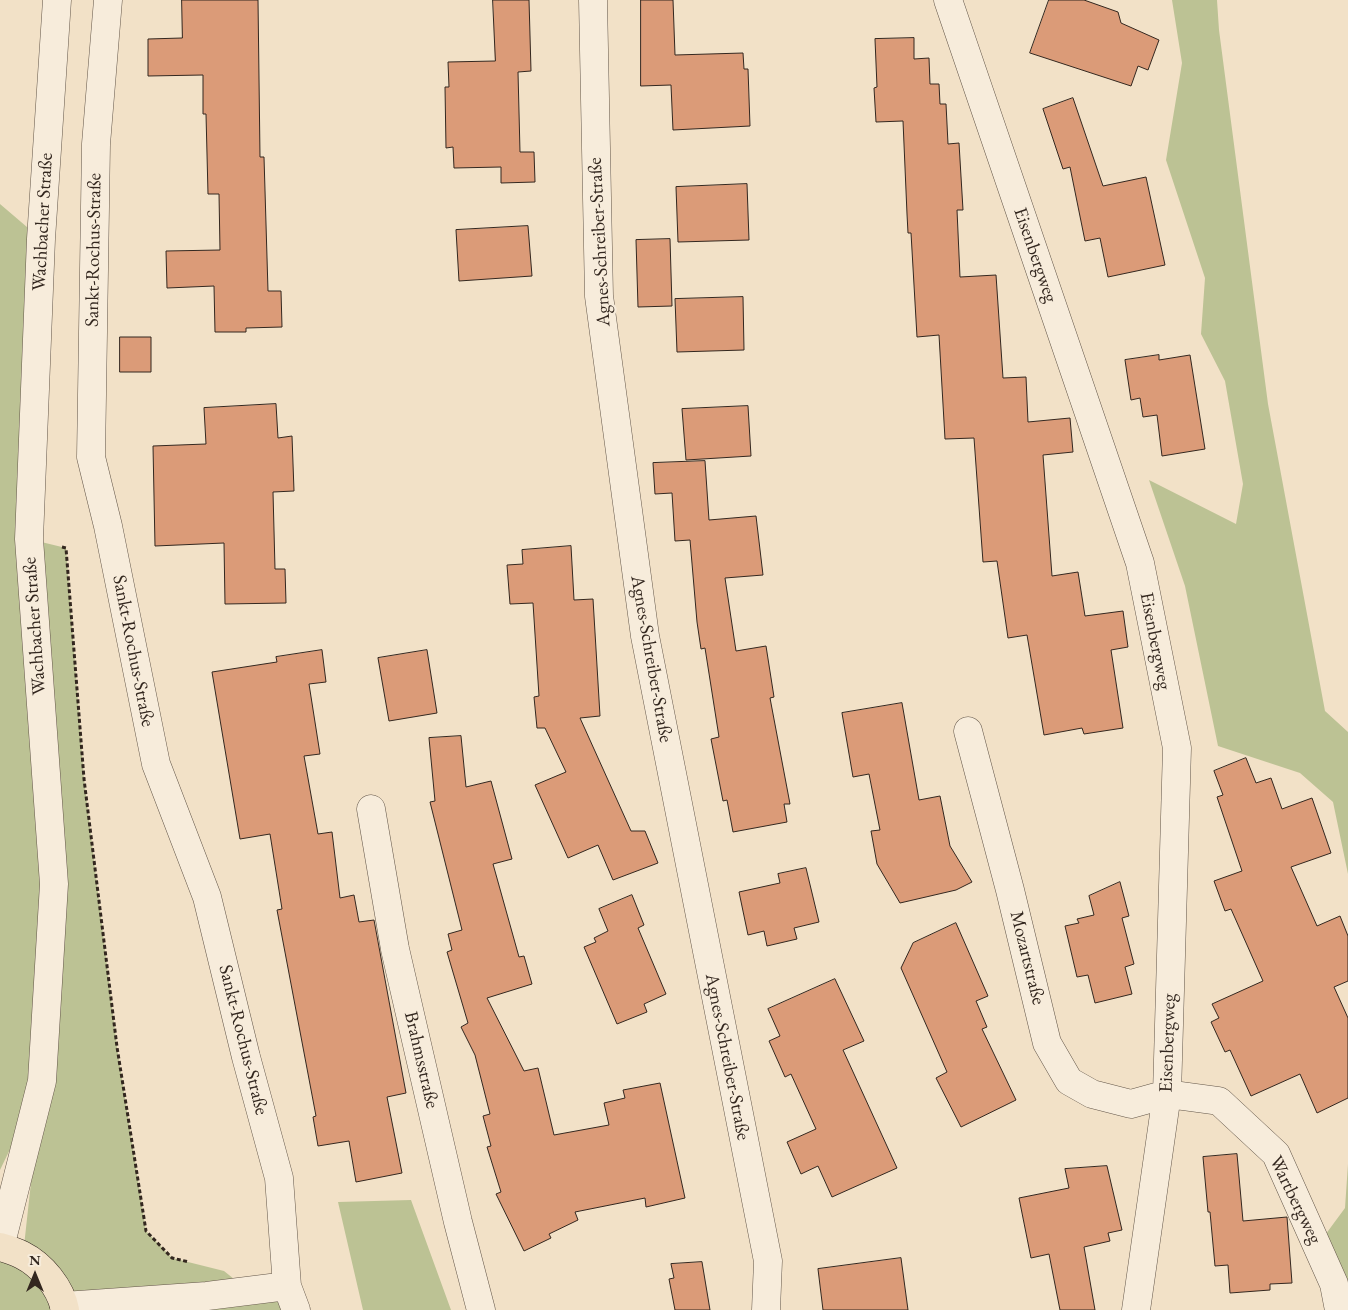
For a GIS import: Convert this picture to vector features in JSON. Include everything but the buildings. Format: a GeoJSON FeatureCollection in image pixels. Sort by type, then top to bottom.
{"type":"FeatureCollection","features":[{"type":"Feature","properties":{"kind":"main road","name":"Wachbacher Straße"},"geometry":{"type":"LineString","coordinates":[[0,1247],[23,1255],[41,1268],[55,1286],[64,1308]]}},
{"type":"Feature","properties":{"kind":"street","name":"Wachbacher Straße"},"geometry":{"type":"LineString","coordinates":[[0,1247],[42,1081],[54,884],[29,539],[41,239],[56,0]]}},
{"type":"Feature","properties":{"kind":"street","name":"Sankt-Rochus-Straße"},"geometry":{"type":"LineString","coordinates":[[108,0],[96,144],[91,457],[108,526],[156,764],[207,897],[278,1178],[291,1298]]}},
{"type":"Feature","properties":{"kind":"street","name":"Agnes-Schreiber-Straße"},"geometry":{"type":"LineString","coordinates":[[593,0],[600,306],[645,636],[768,1261],[766,1310]]}},
{"type":"Feature","properties":{"kind":"street","name":"Eisenbergweg"},"geometry":{"type":"LineString","coordinates":[[948,0],[1140,563],[1177,748],[1167,1094],[1136,1310]]}},
{"type":"Feature","properties":{"kind":"street","name":"Mozartstraße"},"geometry":{"type":"LineString","coordinates":[[968,731],[1047,1043],[1068,1081],[1092,1094],[1131,1104],[1167,1094]]}},
{"type":"Feature","properties":{"kind":"street","name":"Brahmsstraße"},"geometry":{"type":"LineString","coordinates":[[372,809],[395,949],[458,1222],[481,1310]]}},
{"type":"Feature","properties":{"kind":"street","name":"Wartbergweg"},"geometry":{"type":"LineString","coordinates":[[1167,1094],[1219,1101],[1276,1154],[1334,1284],[1339,1310]]}},
{"type":"Feature","properties":{"kind":"street"},"geometry":{"type":"LineString","coordinates":[[172,1310],[207,1296]]}},
{"type":"Feature","properties":{"kind":"street"},"geometry":{"type":"LineString","coordinates":[[64,1308],[207,1296],[291,1298]]}},
{"type":"Feature","properties":{"kind":"path"},"geometry":{"type":"LineString","coordinates":[[29,539],[66,548],[85,789],[117,1046],[146,1231],[172,1258],[190,1262]]}},
{"type":"Feature","properties":{"kind":"green space"},"geometry":{"type":"Polygon","coordinates":[[[1172,0],[1217,0],[1219,30],[1268,404],[1325,711],[1348,732],[1348,874],[1333,802],[1300,773],[1218,746],[1185,586],[1149,480],[1236,524],[1243,484],[1225,381],[1201,334],[1205,278],[1166,160],[1182,63],[1172,0]]]}},
{"type":"Feature","properties":{"kind":"green space"},"geometry":{"type":"Polygon","coordinates":[[[0,204],[41,239],[29,539],[66,548],[84,779],[117,1047],[146,1231],[172,1258],[224,1271],[249,1291],[287,1286],[296,1310],[0,1310],[0,1247],[23,1255],[42,1083],[0,1170],[0,204]]]}},
{"type":"Feature","properties":{"kind":"green space"},"geometry":{"type":"Polygon","coordinates":[[[1348,1164],[1348,1310],[1317,1246],[1345,1208],[1348,1164]]]}},
{"type":"Feature","properties":{"kind":"green space"},"geometry":{"type":"Polygon","coordinates":[[[411,1200],[451,1310],[363,1310],[338,1202],[411,1200]]]}}]}
